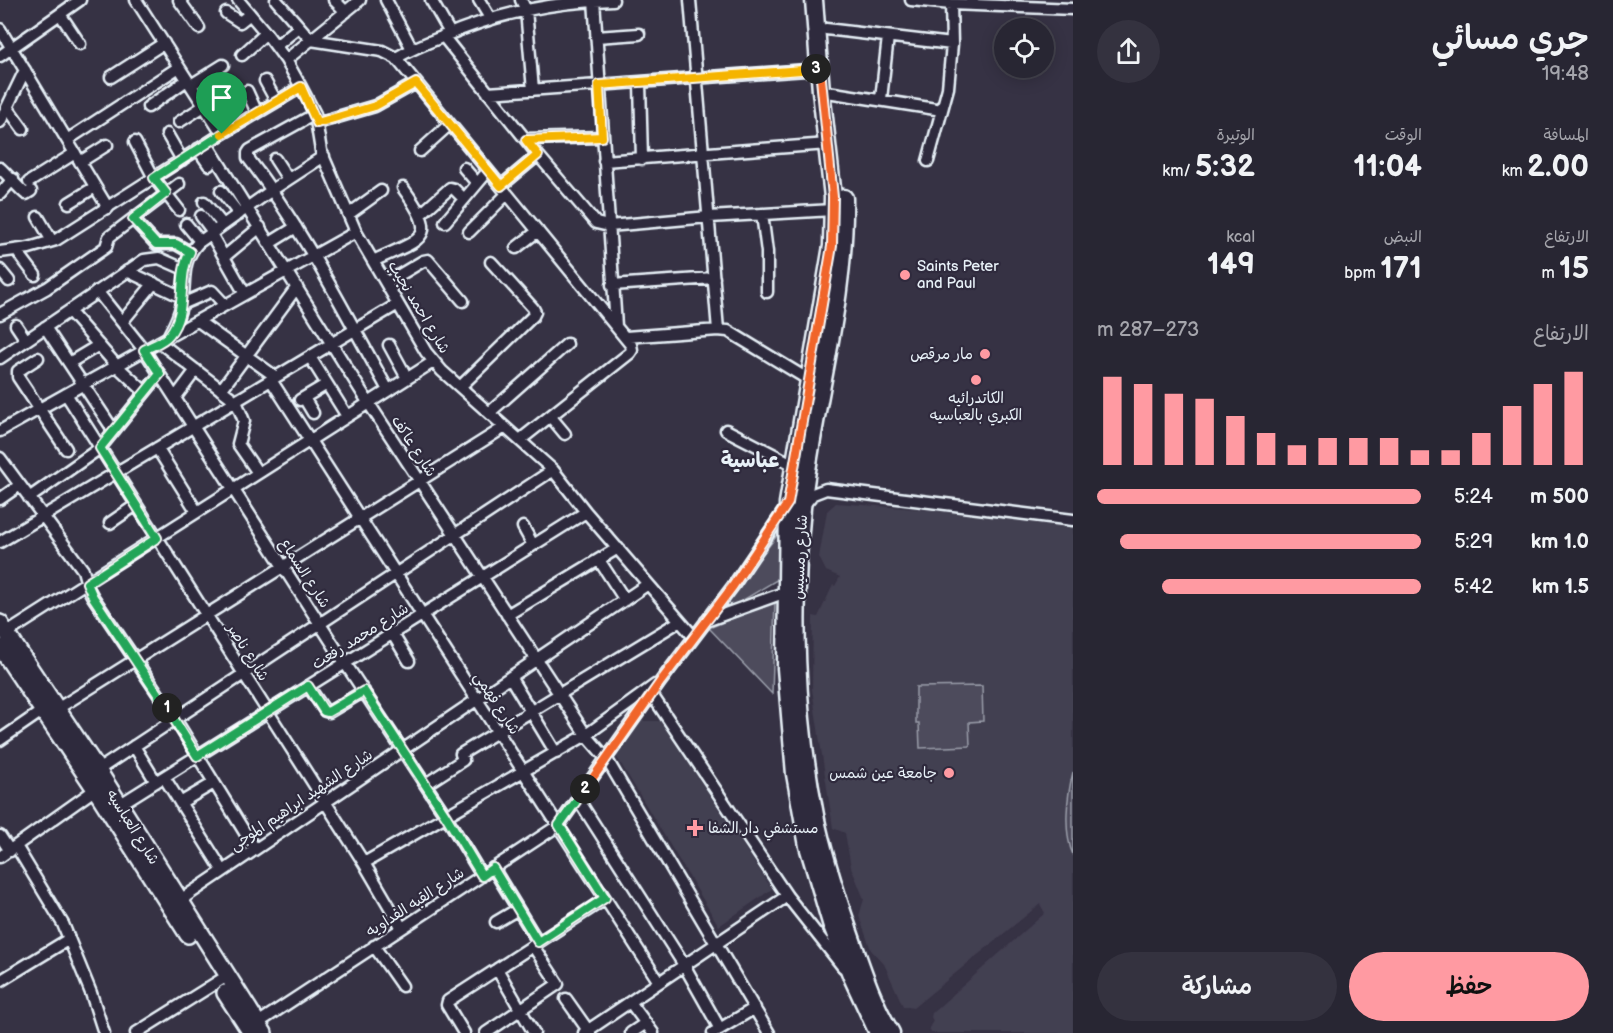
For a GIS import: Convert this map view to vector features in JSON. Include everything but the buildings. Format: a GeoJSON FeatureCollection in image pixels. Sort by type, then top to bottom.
{"type":"FeatureCollection","features":[{"type":"Feature","properties":{"kind":"main road","name":"شارع رمسيس"},"geometry":{"type":"LineString","coordinates":[[814,0],[820,69],[844,198],[843,255],[795,505],[786,592],[786,668],[795,774],[808,846],[818,882],[852,977],[878,1033]]}},
{"type":"Feature","properties":{"kind":"main road","name":"شارع رمسيس"},"geometry":{"type":"LineString","coordinates":[[824,0],[828,144],[833,210],[832,246],[794,465],[798,653],[803,728],[810,783],[823,845],[862,971],[891,1033]]}},
{"type":"Feature","properties":{"kind":"main road","name":"شارع العباسيه"},"geometry":{"type":"LineString","coordinates":[[2,634],[50,710],[99,780],[222,979],[258,1030]]}},
{"type":"Feature","properties":{"kind":"main road","name":"شارع العباسيه"},"geometry":{"type":"LineString","coordinates":[[99,780],[119,805],[179,901],[222,979]]}},
{"type":"Feature","properties":{"kind":"street"},"geometry":{"type":"LineString","coordinates":[[0,56],[80,0]]}},
{"type":"Feature","properties":{"kind":"street"},"geometry":{"type":"LineString","coordinates":[[135,0],[222,134]]}},
{"type":"Feature","properties":{"kind":"street"},"geometry":{"type":"LineString","coordinates":[[179,0],[199,28]]}},
{"type":"Feature","properties":{"kind":"street","name":"شارع احمد نجيب"},"geometry":{"type":"LineString","coordinates":[[238,0],[276,46],[301,87],[316,119],[324,156],[356,232],[433,362],[553,470],[586,512],[693,636]]}},
{"type":"Feature","properties":{"kind":"street"},"geometry":{"type":"LineString","coordinates":[[276,0],[310,40],[382,51],[396,58],[626,337],[632,350],[630,353],[520,440]]}},
{"type":"Feature","properties":{"kind":"street"},"geometry":{"type":"LineString","coordinates":[[334,0],[346,12]]}},
{"type":"Feature","properties":{"kind":"street"},"geometry":{"type":"LineString","coordinates":[[286,60],[360,0]]}},
{"type":"Feature","properties":{"kind":"street"},"geometry":{"type":"LineString","coordinates":[[431,0],[447,34],[488,93],[592,221],[602,226],[609,226],[709,217],[833,210]]}},
{"type":"Feature","properties":{"kind":"street"},"geometry":{"type":"LineString","coordinates":[[478,0],[490,18]]}},
{"type":"Feature","properties":{"kind":"street"},"geometry":{"type":"LineString","coordinates":[[594,0],[616,326]]}},
{"type":"Feature","properties":{"kind":"street"},"geometry":{"type":"LineString","coordinates":[[396,58],[447,34],[524,5],[559,1],[613,0]]}},
{"type":"Feature","properties":{"kind":"street"},"geometry":{"type":"LineString","coordinates":[[690,0],[718,330]]}},
{"type":"Feature","properties":{"kind":"street"},"geometry":{"type":"LineString","coordinates":[[911,0],[951,4],[963,2],[1071,5]]}},
{"type":"Feature","properties":{"kind":"street"},"geometry":{"type":"LineString","coordinates":[[392,2],[412,49]]}},
{"type":"Feature","properties":{"kind":"street"},"geometry":{"type":"LineString","coordinates":[[928,161],[948,88],[952,44],[951,4]]}},
{"type":"Feature","properties":{"kind":"street"},"geometry":{"type":"LineString","coordinates":[[524,5],[533,90]]}},
{"type":"Feature","properties":{"kind":"street"},"geometry":{"type":"LineString","coordinates":[[226,13],[240,22],[250,14]]}},
{"type":"Feature","properties":{"kind":"street"},"geometry":{"type":"LineString","coordinates":[[60,14],[80,44]]}},
{"type":"Feature","properties":{"kind":"street"},"geometry":{"type":"LineString","coordinates":[[276,46],[299,27]]}},
{"type":"Feature","properties":{"kind":"street"},"geometry":{"type":"LineString","coordinates":[[0,28],[108,208]]}},
{"type":"Feature","properties":{"kind":"street"},"geometry":{"type":"LineString","coordinates":[[826,29],[952,44]]}},
{"type":"Feature","properties":{"kind":"street"},"geometry":{"type":"LineString","coordinates":[[242,55],[266,33]]}},
{"type":"Feature","properties":{"kind":"street"},"geometry":{"type":"LineString","coordinates":[[596,37],[639,34]]}},
{"type":"Feature","properties":{"kind":"street"},"geometry":{"type":"LineString","coordinates":[[880,99],[888,37]]}},
{"type":"Feature","properties":{"kind":"street"},"geometry":{"type":"LineString","coordinates":[[111,77],[164,43]]}},
{"type":"Feature","properties":{"kind":"street"},"geometry":{"type":"LineString","coordinates":[[148,107],[223,65]]}},
{"type":"Feature","properties":{"kind":"street"},"geometry":{"type":"LineString","coordinates":[[67,140],[179,67]]}},
{"type":"Feature","properties":{"kind":"street"},"geometry":{"type":"LineString","coordinates":[[488,93],[820,69]]}},
{"type":"Feature","properties":{"kind":"street"},"geometry":{"type":"LineString","coordinates":[[0,122],[25,70]]}},
{"type":"Feature","properties":{"kind":"street"},"geometry":{"type":"LineString","coordinates":[[265,81],[276,101]]}},
{"type":"Feature","properties":{"kind":"street"},"geometry":{"type":"LineString","coordinates":[[388,390],[296,227],[248,158],[248,153],[316,119],[375,106],[416,83]]}},
{"type":"Feature","properties":{"kind":"street"},"geometry":{"type":"LineString","coordinates":[[639,83],[642,159]]}},
{"type":"Feature","properties":{"kind":"street"},"geometry":{"type":"LineString","coordinates":[[0,252],[52,241],[301,87]]}},
{"type":"Feature","properties":{"kind":"street"},"geometry":{"type":"LineString","coordinates":[[247,91],[257,113]]}},
{"type":"Feature","properties":{"kind":"street"},"geometry":{"type":"LineString","coordinates":[[826,92],[942,110]]}},
{"type":"Feature","properties":{"kind":"street"},"geometry":{"type":"LineString","coordinates":[[179,122],[204,106]]}},
{"type":"Feature","properties":{"kind":"street"},"geometry":{"type":"LineString","coordinates":[[7,107],[23,129]]}},
{"type":"Feature","properties":{"kind":"street"},"geometry":{"type":"LineString","coordinates":[[420,151],[450,124]]}},
{"type":"Feature","properties":{"kind":"street"},"geometry":{"type":"LineString","coordinates":[[167,134],[182,160]]}},
{"type":"Feature","properties":{"kind":"street"},"geometry":{"type":"LineString","coordinates":[[526,140],[602,137]]}},
{"type":"Feature","properties":{"kind":"street"},"geometry":{"type":"LineString","coordinates":[[135,142],[154,178],[179,210]]}},
{"type":"Feature","properties":{"kind":"street"},"geometry":{"type":"LineString","coordinates":[[604,161],[828,144]]}},
{"type":"Feature","properties":{"kind":"street"},"geometry":{"type":"LineString","coordinates":[[0,168],[13,179],[22,193],[26,194],[30,186],[78,158],[107,146]]}},
{"type":"Feature","properties":{"kind":"street"},"geometry":{"type":"LineString","coordinates":[[203,147],[209,165]]}},
{"type":"Feature","properties":{"kind":"street","name":"شارع عاكف"},"geometry":{"type":"LineString","coordinates":[[203,147],[244,211],[260,227],[368,402],[454,535],[586,735],[606,758],[769,1033]]}},
{"type":"Feature","properties":{"kind":"street"},"geometry":{"type":"LineString","coordinates":[[469,232],[504,190],[538,155]]}},
{"type":"Feature","properties":{"kind":"street"},"geometry":{"type":"LineString","coordinates":[[161,338],[182,300],[184,269],[190,252],[200,241],[324,156]]}},
{"type":"Feature","properties":{"kind":"street"},"geometry":{"type":"LineString","coordinates":[[275,159],[288,179]]}},
{"type":"Feature","properties":{"kind":"street"},"geometry":{"type":"LineString","coordinates":[[464,168],[477,183]]}},
{"type":"Feature","properties":{"kind":"street"},"geometry":{"type":"LineString","coordinates":[[445,222],[488,171]]}},
{"type":"Feature","properties":{"kind":"street"},"geometry":{"type":"LineString","coordinates":[[0,194],[13,179]]}},
{"type":"Feature","properties":{"kind":"street"},"geometry":{"type":"LineString","coordinates":[[0,314],[47,288],[106,247],[109,237],[179,184]]}},
{"type":"Feature","properties":{"kind":"street"},"geometry":{"type":"LineString","coordinates":[[69,203],[95,187]]}},
{"type":"Feature","properties":{"kind":"street"},"geometry":{"type":"LineString","coordinates":[[373,261],[409,244],[422,235],[424,228],[421,214],[403,188]]}},
{"type":"Feature","properties":{"kind":"street"},"geometry":{"type":"LineString","coordinates":[[421,214],[450,188],[464,199]]}},
{"type":"Feature","properties":{"kind":"street"},"geometry":{"type":"LineString","coordinates":[[221,191],[244,211]]}},
{"type":"Feature","properties":{"kind":"street"},"geometry":{"type":"LineString","coordinates":[[349,214],[381,191]]}},
{"type":"Feature","properties":{"kind":"street"},"geometry":{"type":"LineString","coordinates":[[204,202],[223,225]]}},
{"type":"Feature","properties":{"kind":"street"},"geometry":{"type":"LineString","coordinates":[[762,214],[767,252],[767,292]]}},
{"type":"Feature","properties":{"kind":"street"},"geometry":{"type":"LineString","coordinates":[[201,216],[245,294]]}},
{"type":"Feature","properties":{"kind":"street"},"geometry":{"type":"LineString","coordinates":[[38,217],[52,241]]}},
{"type":"Feature","properties":{"kind":"street"},"geometry":{"type":"LineString","coordinates":[[133,219],[156,244],[176,244],[190,252]]}},
{"type":"Feature","properties":{"kind":"street"},"geometry":{"type":"LineString","coordinates":[[186,224],[200,241]]}},
{"type":"Feature","properties":{"kind":"street"},"geometry":{"type":"LineString","coordinates":[[224,257],[260,227]]}},
{"type":"Feature","properties":{"kind":"street"},"geometry":{"type":"LineString","coordinates":[[270,243],[296,227]]}},
{"type":"Feature","properties":{"kind":"street"},"geometry":{"type":"LineString","coordinates":[[516,248],[538,231]]}},
{"type":"Feature","properties":{"kind":"street"},"geometry":{"type":"LineString","coordinates":[[0,431],[117,366],[161,338],[198,321],[356,232]]}},
{"type":"Feature","properties":{"kind":"street"},"geometry":{"type":"LineString","coordinates":[[16,250],[35,275]]}},
{"type":"Feature","properties":{"kind":"street"},"geometry":{"type":"LineString","coordinates":[[0,358],[144,260],[154,258],[184,269]]}},
{"type":"Feature","properties":{"kind":"street"},"geometry":{"type":"LineString","coordinates":[[386,283],[428,260],[463,301]]}},
{"type":"Feature","properties":{"kind":"street"},"geometry":{"type":"LineString","coordinates":[[460,387],[535,312],[534,308],[491,262]]}},
{"type":"Feature","properties":{"kind":"street"},"geometry":{"type":"LineString","coordinates":[[0,270],[9,281]]}},
{"type":"Feature","properties":{"kind":"street"},"geometry":{"type":"LineString","coordinates":[[127,271],[154,283],[182,300],[213,291],[225,305]]}},
{"type":"Feature","properties":{"kind":"street"},"geometry":{"type":"LineString","coordinates":[[612,285],[714,278]]}},
{"type":"Feature","properties":{"kind":"street"},"geometry":{"type":"LineString","coordinates":[[122,322],[154,283]]}},
{"type":"Feature","properties":{"kind":"street"},"geometry":{"type":"LineString","coordinates":[[221,390],[297,287]]}},
{"type":"Feature","properties":{"kind":"street","name":"شارع السماع"},"geometry":{"type":"LineString","coordinates":[[98,291],[160,374],[345,663],[426,784],[482,876]]}},
{"type":"Feature","properties":{"kind":"street"},"geometry":{"type":"LineString","coordinates":[[0,542],[398,304]]}},
{"type":"Feature","properties":{"kind":"street"},"geometry":{"type":"LineString","coordinates":[[69,311],[117,366],[145,392]]}},
{"type":"Feature","properties":{"kind":"street"},"geometry":{"type":"LineString","coordinates":[[198,321],[274,379]]}},
{"type":"Feature","properties":{"kind":"street"},"geometry":{"type":"LineString","coordinates":[[16,325],[26,340]]}},
{"type":"Feature","properties":{"kind":"street"},"geometry":{"type":"LineString","coordinates":[[45,327],[114,431]]}},
{"type":"Feature","properties":{"kind":"street"},"geometry":{"type":"LineString","coordinates":[[626,337],[718,330],[735,334],[809,381]]}},
{"type":"Feature","properties":{"kind":"street"},"geometry":{"type":"LineString","coordinates":[[161,338],[196,370],[236,401],[244,421],[238,444],[258,473]]}},
{"type":"Feature","properties":{"kind":"street"},"geometry":{"type":"LineString","coordinates":[[489,413],[567,344]]}},
{"type":"Feature","properties":{"kind":"street"},"geometry":{"type":"LineString","coordinates":[[69,363],[99,345]]}},
{"type":"Feature","properties":{"kind":"street"},"geometry":{"type":"LineString","coordinates":[[389,345],[407,378]]}},
{"type":"Feature","properties":{"kind":"street"},"geometry":{"type":"LineString","coordinates":[[310,357],[347,416]]}},
{"type":"Feature","properties":{"kind":"street"},"geometry":{"type":"LineString","coordinates":[[38,358],[18,371],[17,375],[66,449]]}},
{"type":"Feature","properties":{"kind":"street"},"geometry":{"type":"LineString","coordinates":[[2,634],[87,583],[433,362]]}},
{"type":"Feature","properties":{"kind":"street"},"geometry":{"type":"LineString","coordinates":[[175,398],[196,370]]}},
{"type":"Feature","properties":{"kind":"street"},"geometry":{"type":"LineString","coordinates":[[29,498],[100,448],[160,374]]}},
{"type":"Feature","properties":{"kind":"street","name":"شارع فهمي"},"geometry":{"type":"LineString","coordinates":[[274,379],[310,440],[659,982]]}},
{"type":"Feature","properties":{"kind":"street"},"geometry":{"type":"LineString","coordinates":[[313,413],[302,399],[327,384]]}},
{"type":"Feature","properties":{"kind":"street","name":"شارع ناصر"},"geometry":{"type":"LineString","coordinates":[[66,394],[364,863],[402,928]]}},
{"type":"Feature","properties":{"kind":"street"},"geometry":{"type":"LineString","coordinates":[[550,416],[565,435]]}},
{"type":"Feature","properties":{"kind":"street"},"geometry":{"type":"LineString","coordinates":[[0,740],[135,660],[505,427]]}},
{"type":"Feature","properties":{"kind":"street"},"geometry":{"type":"LineString","coordinates":[[726,430],[794,465]]}},
{"type":"Feature","properties":{"kind":"street"},"geometry":{"type":"LineString","coordinates":[[157,448],[197,512]]}},
{"type":"Feature","properties":{"kind":"street"},"geometry":{"type":"LineString","coordinates":[[0,459],[83,570],[93,597],[175,719],[255,849]]}},
{"type":"Feature","properties":{"kind":"street"},"geometry":{"type":"LineString","coordinates":[[0,857],[99,780],[134,746],[553,470]]}},
{"type":"Feature","properties":{"kind":"street"},"geometry":{"type":"LineString","coordinates":[[0,499],[20,485]]}},
{"type":"Feature","properties":{"kind":"street","name":"شارع القبه الفداويه"},"geometry":{"type":"LineString","coordinates":[[258,1030],[374,946],[559,825],[693,636],[795,505],[826,489],[1073,520]]}},
{"type":"Feature","properties":{"kind":"street"},"geometry":{"type":"LineString","coordinates":[[110,523],[136,505]]}},
{"type":"Feature","properties":{"kind":"street","name":"شارع محمد رفعت"},"geometry":{"type":"LineString","coordinates":[[119,805],[586,512]]}},
{"type":"Feature","properties":{"kind":"street"},"geometry":{"type":"LineString","coordinates":[[523,527],[533,545]]}},
{"type":"Feature","properties":{"kind":"street"},"geometry":{"type":"LineString","coordinates":[[507,615],[618,548]]}},
{"type":"Feature","properties":{"kind":"street"},"geometry":{"type":"LineString","coordinates":[[599,560],[625,600]]}},
{"type":"Feature","properties":{"kind":"street","name":"شارع الشهيد ابراهيم الموجى"},"geometry":{"type":"LineString","coordinates":[[179,901],[648,584]]}},
{"type":"Feature","properties":{"kind":"street","name":"شارع القبه الفداويه"},"geometry":{"type":"LineString","coordinates":[[706,621],[786,592]]}},
{"type":"Feature","properties":{"kind":"street"},"geometry":{"type":"LineString","coordinates":[[426,784],[463,760],[461,754],[680,621]]}},
{"type":"Feature","properties":{"kind":"street"},"geometry":{"type":"LineString","coordinates":[[392,633],[409,661]]}},
{"type":"Feature","properties":{"kind":"street"},"geometry":{"type":"LineString","coordinates":[[510,677],[556,753]]}},
{"type":"Feature","properties":{"kind":"street"},"geometry":{"type":"LineString","coordinates":[[364,863],[586,735],[661,681]]}},
{"type":"Feature","properties":{"kind":"street"},"geometry":{"type":"LineString","coordinates":[[308,686],[324,711],[328,712],[364,691]]}},
{"type":"Feature","properties":{"kind":"street","name":"شارع رمسيس"},"geometry":{"type":"LineString","coordinates":[[652,695],[787,896],[852,977]]}},
{"type":"Feature","properties":{"kind":"street"},"geometry":{"type":"LineString","coordinates":[[134,746],[180,803],[223,871]]}},
{"type":"Feature","properties":{"kind":"street"},"geometry":{"type":"LineString","coordinates":[[180,803],[214,783]]}},
{"type":"Feature","properties":{"kind":"street"},"geometry":{"type":"LineString","coordinates":[[578,799],[684,965],[716,1031],[755,1008]]}},
{"type":"Feature","properties":{"kind":"street"},"geometry":{"type":"LineString","coordinates":[[0,836],[13,848],[59,917],[96,1006],[104,1033]]}},
{"type":"Feature","properties":{"kind":"street"},"geometry":{"type":"LineString","coordinates":[[486,1033],[558,984],[493,868]]}},
{"type":"Feature","properties":{"kind":"street"},"geometry":{"type":"LineString","coordinates":[[566,999],[587,1032],[787,896]]}},
{"type":"Feature","properties":{"kind":"street"},"geometry":{"type":"LineString","coordinates":[[464,1033],[447,1005],[451,999],[605,898]]}},
{"type":"Feature","properties":{"kind":"street"},"geometry":{"type":"LineString","coordinates":[[496,922],[518,909]]}},
{"type":"Feature","properties":{"kind":"street"},"geometry":{"type":"LineString","coordinates":[[0,981],[69,939]]}},
{"type":"Feature","properties":{"kind":"street"},"geometry":{"type":"LineString","coordinates":[[374,946],[402,986]]}},
{"type":"Feature","properties":{"kind":"street"},"geometry":{"type":"LineString","coordinates":[[497,969],[534,1033]]}},
{"type":"Feature","properties":{"kind":"street"},"geometry":{"type":"LineString","coordinates":[[136,1033],[222,979]]}},
{"type":"Feature","properties":{"kind":"street"},"geometry":{"type":"LineString","coordinates":[[630,1002],[653,1033]]}},
{"type":"Feature","properties":{"kind":"street"},"geometry":{"type":"LineString","coordinates":[[631,1033],[646,1023]]}},
{"type":"Feature","properties":{"kind":"shaded area","name":"جامعة عين شمس"},"geometry":{"type":"Polygon","coordinates":[[[836,503],[1001,515],[1073,526],[1073,1033],[931,1033],[929,1028],[933,1021],[932,1013],[1045,913],[1040,904],[913,1008],[903,1006],[884,964],[871,950],[859,916],[864,899],[851,867],[845,833],[833,828],[812,689],[813,616],[818,617],[833,585],[835,586],[840,577],[826,571],[819,557],[827,511],[836,503]]]}},
{"type":"Feature","properties":{"kind":"shaded area"},"geometry":{"type":"Polygon","coordinates":[[[786,524],[785,575],[713,618],[786,524]]]}},
{"type":"Feature","properties":{"kind":"shaded area"},"geometry":{"type":"Polygon","coordinates":[[[775,601],[772,694],[709,628],[775,601]]]}},
{"type":"Feature","properties":{"kind":"shaded area"},"geometry":{"type":"Polygon","coordinates":[[[982,686],[983,721],[969,722],[970,746],[920,748],[919,723],[916,723],[916,687],[982,686]]]}},
{"type":"Feature","properties":{"kind":"shaded area","name":"مستشفي دار الشفا"},"geometry":{"type":"Polygon","coordinates":[[[641,721],[660,721],[772,889],[719,926],[615,754],[641,721]]]}},
{"type":"Feature","properties":{"kind":"shaded area"},"geometry":{"type":"Polygon","coordinates":[[[1073,772],[1073,855],[1068,835],[1067,814],[1073,772]]]}},
{"type":"Feature","properties":{"kind":"place","name":"Saints Peter and Paul"},"geometry":{"type":"Point","coordinates":[905,275]}},
{"type":"Feature","properties":{"kind":"place","name":"مار مرقص"},"geometry":{"type":"Point","coordinates":[985,354]}},
{"type":"Feature","properties":{"kind":"place","name":"الكاتدرائيه الكبري بالعباسيه"},"geometry":{"type":"Point","coordinates":[976,380]}},
{"type":"Feature","properties":{"kind":"place","name":"جامعة عين شمس"},"geometry":{"type":"Point","coordinates":[949,773]}},
{"type":"Feature","properties":{"kind":"place","name":"مستشفي دار الشفا"},"geometry":{"type":"Point","coordinates":[695,828]}},
{"type":"Feature","properties":{"kind":"district","name":"عباسية"},"geometry":{"type":"Point","coordinates":[750,460]}},
{"type":"Feature","properties":{"kind":"route"},"geometry":{"type":"LineString","coordinates":[[820,69],[833,197],[832,246],[788,503],[733,586],[693,636],[559,825],[605,898],[538,942],[493,868],[482,876],[446,816],[364,691],[328,712],[324,711],[308,686],[197,756],[88,588],[87,583],[157,538],[100,448],[160,374],[144,350],[168,337],[176,321],[182,304],[186,259],[190,252],[176,244],[160,246],[156,244],[133,219],[166,193],[154,178],[222,134],[301,87],[315,114],[317,123],[375,106],[416,83],[501,186],[538,155],[526,140],[602,137],[599,85],[820,69]]}}]}
